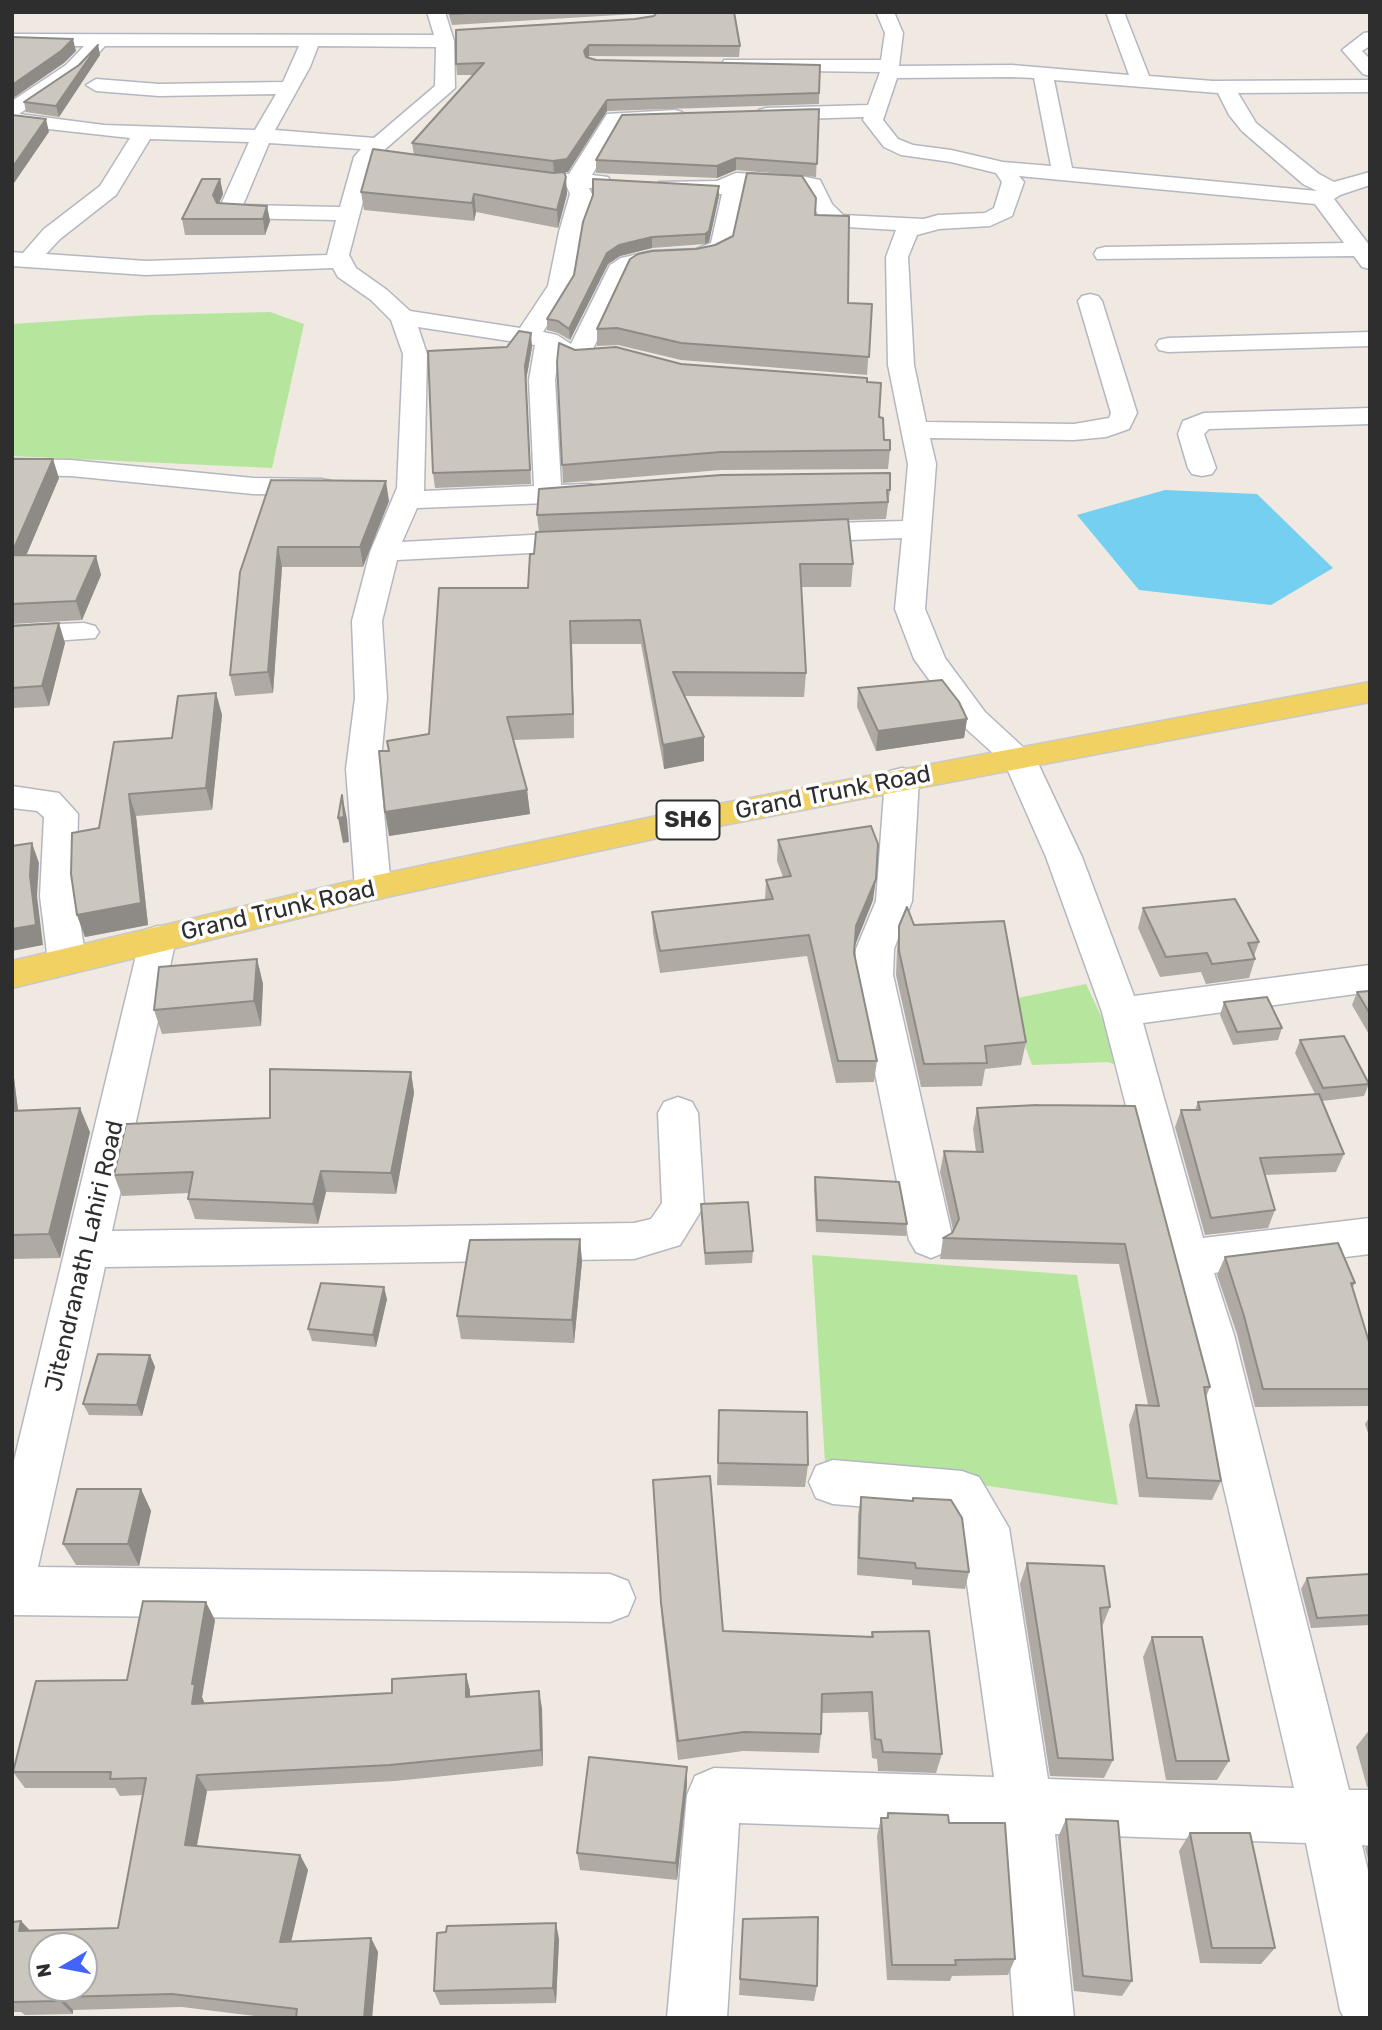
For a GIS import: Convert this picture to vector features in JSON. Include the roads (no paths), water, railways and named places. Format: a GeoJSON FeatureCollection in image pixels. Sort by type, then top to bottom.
{"type":"FeatureCollection","features":[{"type":"Feature","properties":{"kind":"main road","name":"Grand Trunk Road"},"geometry":{"type":"LineString","coordinates":[[12,975],[373,888],[676,823],[1370,692]]}},
{"type":"Feature","properties":{"kind":"street"},"geometry":{"type":"LineString","coordinates":[[885,12],[894,33],[890,69],[873,120],[891,143],[908,151],[951,156],[1003,169],[1327,194],[1370,178]]}},
{"type":"Feature","properties":{"kind":"street"},"geometry":{"type":"LineString","coordinates":[[1115,12],[1142,83]]}},
{"type":"Feature","properties":{"kind":"street"},"geometry":{"type":"LineString","coordinates":[[230,41],[239,22]]}},
{"type":"Feature","properties":{"kind":"street"},"geometry":{"type":"LineString","coordinates":[[16,48],[34,40],[99,41],[130,55],[230,41],[311,40],[445,30],[445,88],[378,154],[347,214],[338,255],[346,272],[379,295],[402,317],[415,354],[400,492],[367,621],[370,698],[363,769],[373,888]]}},
{"type":"Feature","properties":{"kind":"street"},"geometry":{"type":"LineString","coordinates":[[1370,37],[1352,50],[1370,70]]}},
{"type":"Feature","properties":{"kind":"street"},"geometry":{"type":"LineString","coordinates":[[311,40],[301,67],[262,136],[229,211],[347,214]]}},
{"type":"Feature","properties":{"kind":"street"},"geometry":{"type":"LineString","coordinates":[[14,119],[73,69],[99,41]]}},
{"type":"Feature","properties":{"kind":"street"},"geometry":{"type":"LineString","coordinates":[[130,55],[90,90],[289,88]]}},
{"type":"Feature","properties":{"kind":"street"},"geometry":{"type":"LineString","coordinates":[[718,64],[1012,71],[1142,83],[1225,87],[1370,86]]}},
{"type":"Feature","properties":{"kind":"street"},"geometry":{"type":"LineString","coordinates":[[1043,74],[1063,174]]}},
{"type":"Feature","properties":{"kind":"street"},"geometry":{"type":"LineString","coordinates":[[1225,87],[1239,115],[1249,127],[1327,194],[1365,256]]}},
{"type":"Feature","properties":{"kind":"street"},"geometry":{"type":"LineString","coordinates":[[52,124],[69,109]]}},
{"type":"Feature","properties":{"kind":"street"},"geometry":{"type":"LineString","coordinates":[[748,115],[875,111]]}},
{"type":"Feature","properties":{"kind":"street"},"geometry":{"type":"LineString","coordinates":[[575,180],[582,174],[610,113],[696,116]]}},
{"type":"Feature","properties":{"kind":"street"},"geometry":{"type":"LineString","coordinates":[[14,119],[104,131],[318,138],[378,154]]}},
{"type":"Feature","properties":{"kind":"street"},"geometry":{"type":"LineString","coordinates":[[21,259],[108,190],[143,133]]}},
{"type":"Feature","properties":{"kind":"street"},"geometry":{"type":"LineString","coordinates":[[651,186],[721,188],[736,179],[801,181],[812,185],[822,205],[830,216],[838,221],[922,225],[990,219],[1004,211],[1013,182],[1003,169]]}},
{"type":"Feature","properties":{"kind":"street"},"geometry":{"type":"LineString","coordinates":[[499,174],[554,181],[627,184]]}},
{"type":"Feature","properties":{"kind":"street"},"geometry":{"type":"LineString","coordinates":[[576,358],[618,270],[629,263],[652,258],[696,256],[714,252],[722,246],[736,179]]}},
{"type":"Feature","properties":{"kind":"street"},"geometry":{"type":"LineString","coordinates":[[548,495],[537,338],[559,286],[570,232],[580,205],[581,194],[575,180]]}},
{"type":"Feature","properties":{"kind":"street"},"geometry":{"type":"LineString","coordinates":[[922,225],[907,231],[897,257],[901,365],[922,464],[908,479],[918,529],[910,609],[930,659],[974,719],[1018,759],[1064,857],[1121,1012],[1187,1258],[1349,1817],[1370,2010]]}},
{"type":"Feature","properties":{"kind":"street"},"geometry":{"type":"LineString","coordinates":[[1105,254],[1365,256]]}},
{"type":"Feature","properties":{"kind":"street"},"geometry":{"type":"LineString","coordinates":[[21,259],[146,268],[341,261]]}},
{"type":"Feature","properties":{"kind":"street"},"geometry":{"type":"LineString","coordinates":[[915,430],[1074,432],[1106,429],[1120,423],[1125,413],[1090,301]]}},
{"type":"Feature","properties":{"kind":"street"},"geometry":{"type":"LineString","coordinates":[[402,317],[537,338],[576,358],[617,355],[630,358]]}},
{"type":"Feature","properties":{"kind":"street"},"geometry":{"type":"LineString","coordinates":[[1168,345],[1370,339]]}},
{"type":"Feature","properties":{"kind":"street"},"geometry":{"type":"LineString","coordinates":[[880,386],[906,388]]}},
{"type":"Feature","properties":{"kind":"street"},"geometry":{"type":"LineString","coordinates":[[1202,468],[1191,434],[1192,427],[1204,421],[1370,416]]}},
{"type":"Feature","properties":{"kind":"street"},"geometry":{"type":"LineString","coordinates":[[12,467],[71,468],[253,486],[345,487]]}},
{"type":"Feature","properties":{"kind":"street"},"geometry":{"type":"LineString","coordinates":[[400,492],[548,495],[613,490]]}},
{"type":"Feature","properties":{"kind":"street"},"geometry":{"type":"LineString","coordinates":[[772,534],[918,529]]}},
{"type":"Feature","properties":{"kind":"street"},"geometry":{"type":"LineString","coordinates":[[384,552],[611,540]]}},
{"type":"Feature","properties":{"kind":"street"},"geometry":{"type":"LineString","coordinates":[[12,635],[84,632]]}},
{"type":"Feature","properties":{"kind":"street"},"geometry":{"type":"LineString","coordinates":[[902,779],[894,901],[875,949],[874,975],[931,1240]]}},
{"type":"Feature","properties":{"kind":"street"},"geometry":{"type":"LineString","coordinates":[[12,797],[47,801],[61,814],[58,896],[67,961]]}},
{"type":"Feature","properties":{"kind":"street","name":"Jitendranath Lahiri Road"},"geometry":{"type":"LineString","coordinates":[[12,1573],[26,1457],[87,1249],[158,939]]}},
{"type":"Feature","properties":{"kind":"street"},"geometry":{"type":"LineString","coordinates":[[1121,1012],[1370,978]]}},
{"type":"Feature","properties":{"kind":"street"},"geometry":{"type":"LineString","coordinates":[[87,1249],[634,1241],[665,1233],[683,1206],[678,1112]]}},
{"type":"Feature","properties":{"kind":"street"},"geometry":{"type":"LineString","coordinates":[[1187,1258],[1370,1236]]}},
{"type":"Feature","properties":{"kind":"street"},"geometry":{"type":"LineString","coordinates":[[833,1482],[962,1493],[984,1528],[1026,1805],[1044,2018]]}},
{"type":"Feature","properties":{"kind":"street"},"geometry":{"type":"LineString","coordinates":[[12,1591],[327,1597],[610,1598]]}},
{"type":"Feature","properties":{"kind":"street"},"geometry":{"type":"LineString","coordinates":[[697,2018],[714,1795],[1349,1817]]}},
{"type":"Feature","properties":{"kind":"water"},"geometry":{"type":"Polygon","coordinates":[[[1165,490],[1257,494],[1333,568],[1271,605],[1139,590],[1077,515],[1165,490]]]}}]}
